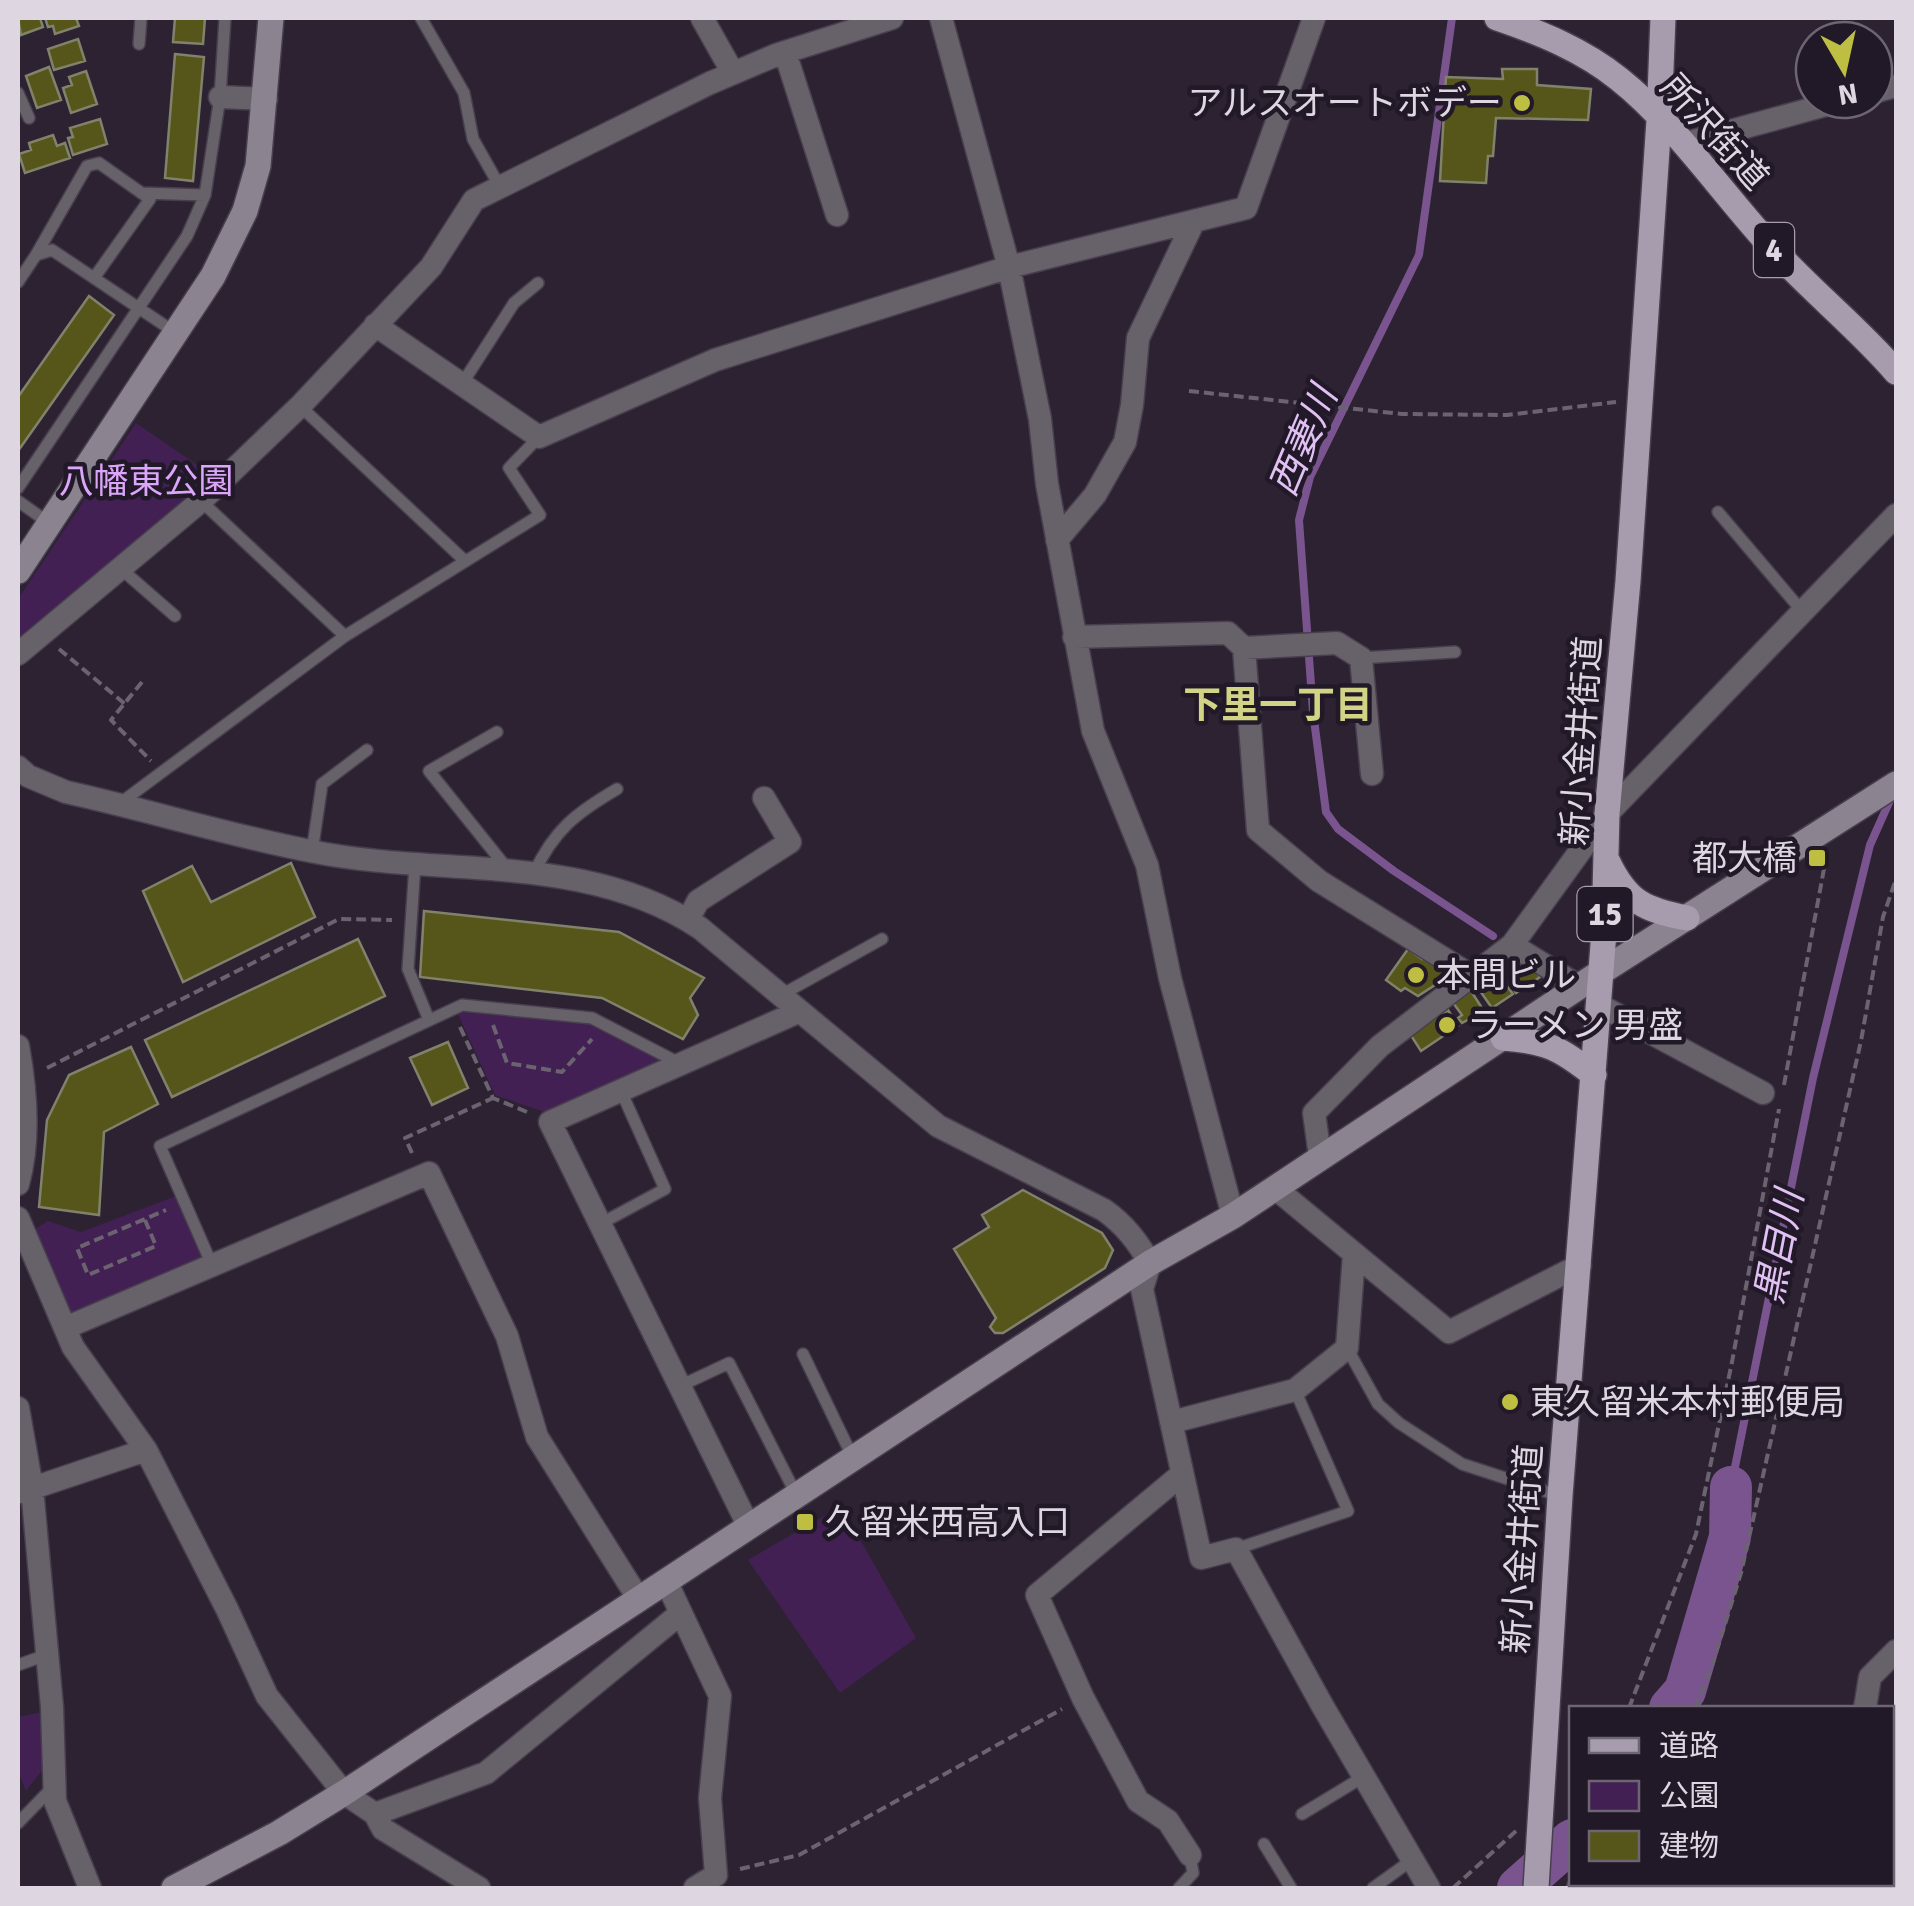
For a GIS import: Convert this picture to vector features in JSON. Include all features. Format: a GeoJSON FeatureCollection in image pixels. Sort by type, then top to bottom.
{"type":"FeatureCollection","features":[{"type":"Feature","properties":{"kind":"main road","name":"所沢街道"},"geometry":{"type":"LineString","coordinates":[[1497,18],[1538,24],[1620,80],[1684,144],[1728,200],[1782,258],[1896,372]]}},
{"type":"Feature","properties":{"kind":"main road","name":"新小金井街道"},"geometry":{"type":"LineString","coordinates":[[1536,1888],[1560,1496],[1594,1075],[1589,996],[1601,972],[1608,814],[1640,399],[1663,18]]}},
{"type":"Feature","properties":{"kind":"main road"},"geometry":{"type":"LineString","coordinates":[[1608,862],[1621,888],[1638,902],[1658,912],[1688,918]]}},
{"type":"Feature","properties":{"kind":"main road"},"geometry":{"type":"LineString","coordinates":[[1503,1038],[1540,1041],[1563,1050],[1594,1075]]}},
{"type":"Feature","properties":{"kind":"street"},"geometry":{"type":"LineString","coordinates":[[18,570],[213,276],[245,210],[258,166],[271,18]]}},
{"type":"Feature","properties":{"kind":"street"},"geometry":{"type":"LineString","coordinates":[[702,18],[733,74]]}},
{"type":"Feature","properties":{"kind":"street"},"geometry":{"type":"LineString","coordinates":[[18,654],[201,501],[300,406],[431,266],[474,200],[733,74],[785,52],[892,18]]}},
{"type":"Feature","properties":{"kind":"street"},"geometry":{"type":"LineString","coordinates":[[941,18],[1009,266],[1040,420],[1092,732],[1147,865],[1170,978],[1233,1216]]}},
{"type":"Feature","properties":{"kind":"street"},"geometry":{"type":"LineString","coordinates":[[376,324],[539,438],[716,360],[1009,266],[1246,208],[1314,18]]}},
{"type":"Feature","properties":{"kind":"street"},"geometry":{"type":"LineString","coordinates":[[785,52],[838,215]]}},
{"type":"Feature","properties":{"kind":"street"},"geometry":{"type":"LineString","coordinates":[[220,97],[266,100]]}},
{"type":"Feature","properties":{"kind":"street"},"geometry":{"type":"LineString","coordinates":[[1684,144],[1794,114]]}},
{"type":"Feature","properties":{"kind":"street"},"geometry":{"type":"LineString","coordinates":[[1057,540],[1094,495],[1124,442],[1138,338],[1194,221]]}},
{"type":"Feature","properties":{"kind":"street"},"geometry":{"type":"LineString","coordinates":[[1320,1156],[1314,1113],[1380,1046],[1512,945],[1608,814],[1896,515]]}},
{"type":"Feature","properties":{"kind":"street"},"geometry":{"type":"LineString","coordinates":[[1074,638],[1228,633],[1244,648],[1258,830],[1319,881],[1472,976]]}},
{"type":"Feature","properties":{"kind":"street"},"geometry":{"type":"LineString","coordinates":[[1244,648],[1337,643],[1361,658],[1372,774]]}},
{"type":"Feature","properties":{"kind":"street"},"geometry":{"type":"LineString","coordinates":[[18,767],[28,776],[66,792],[312,852],[534,873],[630,893],[688,920],[938,1126],[1104,1210],[1128,1228],[1150,1263],[1142,1290],[1201,1558],[1236,1549],[1429,1888]]}},
{"type":"Feature","properties":{"kind":"street"},"geometry":{"type":"LineString","coordinates":[[1601,972],[1896,784]]}},
{"type":"Feature","properties":{"kind":"street"},"geometry":{"type":"LineString","coordinates":[[688,920],[698,901],[790,842],[764,798]]}},
{"type":"Feature","properties":{"kind":"street"},"geometry":{"type":"LineString","coordinates":[[1512,945],[1589,996],[1775,1097]]}},
{"type":"Feature","properties":{"kind":"street"},"geometry":{"type":"LineString","coordinates":[[174,1888],[279,1833],[344,1793],[1150,1263],[1233,1216],[1503,1038],[1589,996]]}},
{"type":"Feature","properties":{"kind":"street"},"geometry":{"type":"LineString","coordinates":[[749,1527],[550,1122],[798,1012]]}},
{"type":"Feature","properties":{"kind":"street"},"geometry":{"type":"LineString","coordinates":[[18,1046],[25,1160],[18,1184]]}},
{"type":"Feature","properties":{"kind":"street"},"geometry":{"type":"LineString","coordinates":[[65,1328],[428,1173],[507,1336],[538,1436],[638,1598]]}},
{"type":"Feature","properties":{"kind":"street"},"geometry":{"type":"LineString","coordinates":[[1275,1188],[1449,1332],[1580,1265]]}},
{"type":"Feature","properties":{"kind":"street"},"geometry":{"type":"LineString","coordinates":[[18,1218],[73,1347],[146,1450],[267,1696],[344,1793],[376,1814],[383,1829],[479,1888]]}},
{"type":"Feature","properties":{"kind":"street"},"geometry":{"type":"LineString","coordinates":[[1172,1422],[1295,1390],[1347,1348],[1354,1255]]}},
{"type":"Feature","properties":{"kind":"street"},"geometry":{"type":"LineString","coordinates":[[18,1408],[52,1706],[55,1801],[90,1888]]}},
{"type":"Feature","properties":{"kind":"street"},"geometry":{"type":"LineString","coordinates":[[25,1491],[146,1450]]}},
{"type":"Feature","properties":{"kind":"street"},"geometry":{"type":"LineString","coordinates":[[1182,1474],[1037,1595],[1082,1698],[1138,1800],[1168,1821],[1190,1856]]}},
{"type":"Feature","properties":{"kind":"street"},"geometry":{"type":"LineString","coordinates":[[666,1581],[720,1696],[710,1798],[716,1875],[694,1888]]}},
{"type":"Feature","properties":{"kind":"street"},"geometry":{"type":"LineString","coordinates":[[376,1814],[486,1772],[681,1613]]}},
{"type":"Feature","properties":{"kind":"street"},"geometry":{"type":"LineString","coordinates":[[1866,1706],[1870,1677],[1896,1650]]}},
{"type":"Feature","properties":{"kind":"lane"},"geometry":{"type":"LineString","coordinates":[[139,44],[140,18]]}},
{"type":"Feature","properties":{"kind":"lane"},"geometry":{"type":"LineString","coordinates":[[18,488],[187,236],[205,195],[220,97],[226,18]]}},
{"type":"Feature","properties":{"kind":"lane"},"geometry":{"type":"LineString","coordinates":[[421,18],[464,93],[473,139],[500,187]]}},
{"type":"Feature","properties":{"kind":"lane"},"geometry":{"type":"LineString","coordinates":[[18,93],[29,118]]}},
{"type":"Feature","properties":{"kind":"lane"},"geometry":{"type":"LineString","coordinates":[[18,282],[87,166],[99,164],[150,199],[94,278]]}},
{"type":"Feature","properties":{"kind":"lane"},"geometry":{"type":"LineString","coordinates":[[141,193],[205,195]]}},
{"type":"Feature","properties":{"kind":"lane"},"geometry":{"type":"LineString","coordinates":[[36,255],[52,250],[176,333]]}},
{"type":"Feature","properties":{"kind":"lane"},"geometry":{"type":"LineString","coordinates":[[462,384],[514,303],[538,284]]}},
{"type":"Feature","properties":{"kind":"lane"},"geometry":{"type":"LineString","coordinates":[[300,406],[465,561]]}},
{"type":"Feature","properties":{"kind":"lane"},"geometry":{"type":"LineString","coordinates":[[119,804],[345,636],[540,515],[508,468],[539,438]]}},
{"type":"Feature","properties":{"kind":"lane"},"geometry":{"type":"LineString","coordinates":[[201,501],[345,636]]}},
{"type":"Feature","properties":{"kind":"lane"},"geometry":{"type":"LineString","coordinates":[[18,502],[49,523]]}},
{"type":"Feature","properties":{"kind":"lane"},"geometry":{"type":"LineString","coordinates":[[1718,512],[1802,611]]}},
{"type":"Feature","properties":{"kind":"lane"},"geometry":{"type":"LineString","coordinates":[[120,568],[174,616]]}},
{"type":"Feature","properties":{"kind":"lane"},"geometry":{"type":"LineString","coordinates":[[1361,658],[1455,652]]}},
{"type":"Feature","properties":{"kind":"lane"},"geometry":{"type":"LineString","coordinates":[[498,732],[429,771],[509,870]]}},
{"type":"Feature","properties":{"kind":"lane"},"geometry":{"type":"LineString","coordinates":[[312,852],[322,784],[367,750]]}},
{"type":"Feature","properties":{"kind":"lane"},"geometry":{"type":"LineString","coordinates":[[534,873],[548,842],[586,807],[617,789]]}},
{"type":"Feature","properties":{"kind":"lane"},"geometry":{"type":"LineString","coordinates":[[415,862],[408,969],[429,1020]]}},
{"type":"Feature","properties":{"kind":"lane"},"geometry":{"type":"LineString","coordinates":[[780,996],[882,939]]}},
{"type":"Feature","properties":{"kind":"lane"},"geometry":{"type":"LineString","coordinates":[[212,1265],[160,1146],[452,1009],[462,1005],[592,1018],[681,1064]]}},
{"type":"Feature","properties":{"kind":"lane"},"geometry":{"type":"LineString","coordinates":[[600,1224],[665,1189],[621,1090]]}},
{"type":"Feature","properties":{"kind":"lane"},"geometry":{"type":"LineString","coordinates":[[1347,1348],[1378,1404],[1399,1423],[1462,1464],[1560,1496]]}},
{"type":"Feature","properties":{"kind":"lane"},"geometry":{"type":"LineString","coordinates":[[802,1354],[854,1460]]}},
{"type":"Feature","properties":{"kind":"lane"},"geometry":{"type":"LineString","coordinates":[[680,1386],[729,1363],[798,1496]]}},
{"type":"Feature","properties":{"kind":"lane"},"geometry":{"type":"LineString","coordinates":[[1236,1549],[1348,1511],[1295,1390]]}},
{"type":"Feature","properties":{"kind":"lane"},"geometry":{"type":"LineString","coordinates":[[18,1666],[46,1656]]}},
{"type":"Feature","properties":{"kind":"lane"},"geometry":{"type":"LineString","coordinates":[[1302,1814],[1363,1777]]}},
{"type":"Feature","properties":{"kind":"lane"},"geometry":{"type":"LineString","coordinates":[[18,1823],[54,1785]]}},
{"type":"Feature","properties":{"kind":"lane"},"geometry":{"type":"LineString","coordinates":[[1264,1844],[1291,1888]]}},
{"type":"Feature","properties":{"kind":"lane"},"geometry":{"type":"LineString","coordinates":[[1179,1888],[1193,1873],[1190,1856]]}},
{"type":"Feature","properties":{"kind":"lane"},"geometry":{"type":"LineString","coordinates":[[1373,1888],[1412,1860]]}},
{"type":"Feature","properties":{"kind":"path"},"geometry":{"type":"LineString","coordinates":[[1189,390],[1402,414],[1508,415],[1640,399]]}},
{"type":"Feature","properties":{"kind":"path"},"geometry":{"type":"LineString","coordinates":[[41,633],[125,704]]}},
{"type":"Feature","properties":{"kind":"path"},"geometry":{"type":"LineString","coordinates":[[142,682],[112,720],[162,772]]}},
{"type":"Feature","properties":{"kind":"path"},"geometry":{"type":"LineString","coordinates":[[1630,1706],[1696,1534],[1732,1362],[1775,1097],[1840,822]]}},
{"type":"Feature","properties":{"kind":"path"},"geometry":{"type":"LineString","coordinates":[[1696,1706],[1741,1573],[1861,1041],[1884,917],[1896,879]]}},
{"type":"Feature","properties":{"kind":"path"},"geometry":{"type":"LineString","coordinates":[[23,1080],[339,919],[411,921]]}},
{"type":"Feature","properties":{"kind":"path"},"geometry":{"type":"LineString","coordinates":[[452,1009],[493,1098],[550,1122]]}},
{"type":"Feature","properties":{"kind":"path"},"geometry":{"type":"LineString","coordinates":[[489,1015],[507,1063],[562,1072],[606,1025]]}},
{"type":"Feature","properties":{"kind":"path"},"geometry":{"type":"LineString","coordinates":[[422,1176],[405,1138],[493,1098]]}},
{"type":"Feature","properties":{"kind":"path"},"geometry":{"type":"LineString","coordinates":[[144,1220],[156,1246],[88,1275],[77,1248],[185,1202]]}},
{"type":"Feature","properties":{"kind":"path"},"geometry":{"type":"LineString","coordinates":[[716,1875],[799,1855],[1082,1698]]}},
{"type":"Feature","properties":{"kind":"green space","name":"八幡東公園"},"geometry":{"type":"Polygon","coordinates":[[[136,423],[215,477],[18,647],[18,599],[136,423]]]}},
{"type":"Feature","properties":{"kind":"green space"},"geometry":{"type":"Polygon","coordinates":[[[464,1009],[591,1022],[668,1061],[547,1113],[495,1095],[457,1012],[464,1009]]]}},
{"type":"Feature","properties":{"kind":"green space"},"geometry":{"type":"Polygon","coordinates":[[[176,1196],[206,1260],[71,1316],[33,1230],[48,1221],[81,1232],[176,1196]]]}},
{"type":"Feature","properties":{"kind":"green space"},"geometry":{"type":"Polygon","coordinates":[[[841,1506],[916,1638],[840,1693],[748,1560],[841,1506]]]}},
{"type":"Feature","properties":{"kind":"green space"},"geometry":{"type":"Polygon","coordinates":[[[53,1710],[54,1755],[26,1791],[18,1771],[18,1717],[53,1710]]]}},
{"type":"Feature","properties":{"kind":"building"},"geometry":{"type":"Polygon","coordinates":[[[18,18],[40,18],[43,27],[21,35],[18,18]]]}},
{"type":"Feature","properties":{"kind":"building"},"geometry":{"type":"Polygon","coordinates":[[[45,18],[76,18],[79,26],[55,34],[45,18]]]}},
{"type":"Feature","properties":{"kind":"building"},"geometry":{"type":"Polygon","coordinates":[[[175,18],[205,18],[203,44],[173,42],[175,18]]]}},
{"type":"Feature","properties":{"kind":"building"},"geometry":{"type":"Polygon","coordinates":[[[78,39],[85,61],[54,70],[48,49],[78,39]]]}},
{"type":"Feature","properties":{"kind":"building"},"geometry":{"type":"Polygon","coordinates":[[[175,54],[204,57],[193,181],[165,178],[175,54]]]}},
{"type":"Feature","properties":{"kind":"building"},"geometry":{"type":"Polygon","coordinates":[[[49,67],[61,100],[37,108],[26,76],[49,67]]]}},
{"type":"Feature","properties":{"kind":"building"},"geometry":{"type":"Polygon","coordinates":[[[1502,69],[1537,69],[1537,85],[1591,89],[1588,120],[1496,118],[1486,183],[1440,181],[1446,77],[1503,79],[1502,69]]]}},
{"type":"Feature","properties":{"kind":"building"},"geometry":{"type":"Polygon","coordinates":[[[86,71],[97,104],[71,113],[63,88],[72,85],[69,77],[86,71]]]}},
{"type":"Feature","properties":{"kind":"building"},"geometry":{"type":"Polygon","coordinates":[[[100,119],[107,144],[73,155],[68,138],[73,137],[70,128],[100,119]]]}},
{"type":"Feature","properties":{"kind":"building"},"geometry":{"type":"Polygon","coordinates":[[[53,135],[57,146],[65,143],[70,158],[25,173],[19,154],[31,150],[29,143],[53,135]]]}},
{"type":"Feature","properties":{"kind":"building"},"geometry":{"type":"Polygon","coordinates":[[[89,296],[114,315],[18,451],[18,397],[89,296]]]}},
{"type":"Feature","properties":{"kind":"building"},"geometry":{"type":"Polygon","coordinates":[[[291,863],[315,917],[183,982],[143,891],[192,866],[211,902],[291,863]]]}},
{"type":"Feature","properties":{"kind":"building"},"geometry":{"type":"Polygon","coordinates":[[[424,911],[619,932],[704,978],[690,998],[698,1015],[683,1039],[602,998],[420,977],[424,911]]]}},
{"type":"Feature","properties":{"kind":"building"},"geometry":{"type":"Polygon","coordinates":[[[358,939],[385,996],[172,1097],[145,1040],[358,939]]]}},
{"type":"Feature","properties":{"kind":"building","name":"本間ビル"},"geometry":{"type":"Polygon","coordinates":[[[1408,949],[1422,959],[1425,955],[1445,970],[1435,985],[1418,996],[1405,988],[1401,991],[1386,980],[1408,949]]]}},
{"type":"Feature","properties":{"kind":"building"},"geometry":{"type":"Polygon","coordinates":[[[1517,959],[1530,970],[1534,967],[1540,977],[1516,993],[1497,965],[1517,959]]]}},
{"type":"Feature","properties":{"kind":"building"},"geometry":{"type":"Polygon","coordinates":[[[1497,973],[1513,994],[1492,1008],[1478,988],[1497,973]]]}},
{"type":"Feature","properties":{"kind":"building"},"geometry":{"type":"Polygon","coordinates":[[[1469,988],[1484,1011],[1462,1023],[1458,1018],[1462,1015],[1451,1000],[1469,988]]]}},
{"type":"Feature","properties":{"kind":"building"},"geometry":{"type":"Polygon","coordinates":[[[1448,1010],[1458,1026],[1421,1051],[1410,1034],[1448,1010]]]}},
{"type":"Feature","properties":{"kind":"building"},"geometry":{"type":"Polygon","coordinates":[[[448,1042],[468,1088],[432,1105],[410,1058],[448,1042]]]}},
{"type":"Feature","properties":{"kind":"building"},"geometry":{"type":"Polygon","coordinates":[[[131,1047],[158,1104],[104,1132],[99,1215],[39,1207],[47,1120],[69,1075],[131,1047]]]}},
{"type":"Feature","properties":{"kind":"building"},"geometry":{"type":"Polygon","coordinates":[[[1023,1190],[1102,1233],[1113,1250],[1105,1268],[1003,1333],[995,1333],[990,1327],[996,1318],[954,1249],[989,1227],[982,1215],[1023,1190]]]}},
{"type":"Feature","properties":{"kind":"waterway","name":"西妻川"},"geometry":{"type":"LineString","coordinates":[[1452,18],[1419,255],[1310,477],[1299,520],[1313,712],[1326,812],[1338,829],[1394,871],[1493,936]]}},
{"type":"Feature","properties":{"kind":"waterway","name":"黒目川"},"geometry":{"type":"LineString","coordinates":[[1731,1487],[1813,1078],[1870,845],[1891,798]]}},
{"type":"Feature","properties":{"kind":"waterway","name":"黒目川"},"geometry":{"type":"LineString","coordinates":[[1672,1706],[1685,1691],[1730,1537],[1731,1487]]}},
{"type":"Feature","properties":{"kind":"waterway","name":"黒目川"},"geometry":{"type":"LineString","coordinates":[[1518,1888],[1569,1843]]}},
{"type":"Feature","properties":{"kind":"place","name":"アルスオートボデー"},"geometry":{"type":"Point","coordinates":[1522,103]}},
{"type":"Feature","properties":{"kind":"place","name":"都大橋"},"geometry":{"type":"Point","coordinates":[1817,858]}},
{"type":"Feature","properties":{"kind":"place","name":"本間ビル"},"geometry":{"type":"Point","coordinates":[1416,975]}},
{"type":"Feature","properties":{"kind":"place","name":"ラーメン 男盛"},"geometry":{"type":"Point","coordinates":[1447,1025]}},
{"type":"Feature","properties":{"kind":"place","name":"東久留米本村郵便局"},"geometry":{"type":"Point","coordinates":[1510,1402]}},
{"type":"Feature","properties":{"kind":"place","name":"久留米西高入口"},"geometry":{"type":"Point","coordinates":[805,1522]}},
{"type":"Feature","properties":{"kind":"district","name":"下里一丁目"},"geometry":{"type":"Point","coordinates":[1278,705]}}]}
